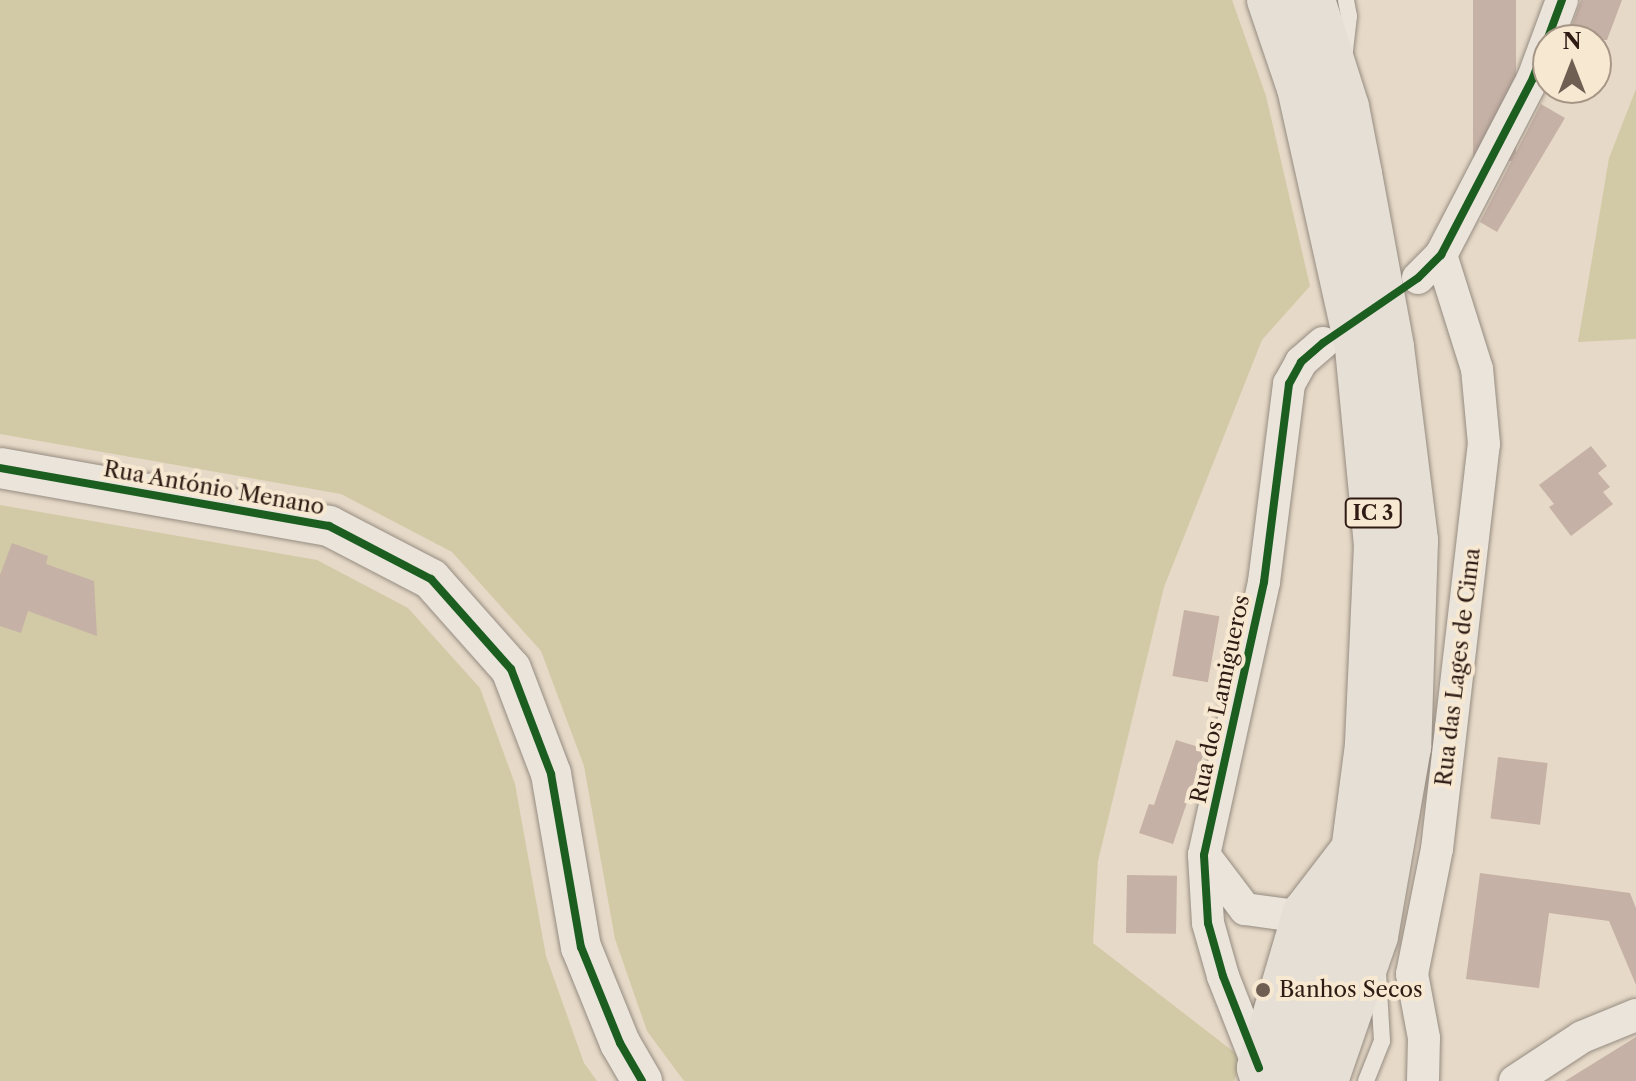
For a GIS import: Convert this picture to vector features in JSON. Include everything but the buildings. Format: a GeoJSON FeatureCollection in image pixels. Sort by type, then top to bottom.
{"type":"FeatureCollection","features":[{"type":"Feature","properties":{"kind":"highway","name":"IC 3"},"geometry":{"type":"LineString","coordinates":[[1269,0],[1299,88],[1357,348],[1376,545],[1367,745],[1343,927],[1271,1077]]}},
{"type":"Feature","properties":{"kind":"highway","name":"IC 3"},"geometry":{"type":"LineString","coordinates":[[1313,0],[1339,80],[1392,347],[1416,541],[1409,747],[1376,936],[1326,1081]]}},
{"type":"Feature","properties":{"kind":"highway"},"geometry":{"type":"LineString","coordinates":[[1271,1077],[1305,912],[1351,852]]}},
{"type":"Feature","properties":{"kind":"street"},"geometry":{"type":"LineString","coordinates":[[1418,278],[1441,255],[1533,78],[1562,0]]}},
{"type":"Feature","properties":{"kind":"street","name":"Rua das Lages de Cima"},"geometry":{"type":"LineString","coordinates":[[1423,1081],[1424,1038],[1412,974],[1437,849],[1484,444],[1477,369],[1441,255]]}},
{"type":"Feature","properties":{"kind":"street","name":"Rua dos Lamigueros"},"geometry":{"type":"LineString","coordinates":[[1271,1077],[1223,976],[1208,923],[1204,855],[1264,582],[1289,384],[1301,362],[1323,343]]}},
{"type":"Feature","properties":{"kind":"street","name":"Rua António Menano"},"geometry":{"type":"LineString","coordinates":[[0,468],[329,526],[431,579],[511,669],[551,774],[581,947],[620,1043],[642,1081]]}},
{"type":"Feature","properties":{"kind":"street"},"geometry":{"type":"LineString","coordinates":[[1204,855],[1245,909],[1288,915],[1305,912]]}},
{"type":"Feature","properties":{"kind":"street"},"geometry":{"type":"LineString","coordinates":[[1515,1081],[1582,1037],[1636,1015]]}},
{"type":"Feature","properties":{"kind":"lane"},"geometry":{"type":"LineString","coordinates":[[1339,80],[1348,42],[1346,0]]}},
{"type":"Feature","properties":{"kind":"lane"},"geometry":{"type":"LineString","coordinates":[[1366,1081],[1382,1041],[1376,936]]}},
{"type":"Feature","properties":{"kind":"shaded area"},"geometry":{"type":"Polygon","coordinates":[[[0,0],[1232,0],[1266,96],[1310,286],[1262,340],[1164,587],[1098,861],[1093,943],[1243,1059],[1234,1081],[684,1081],[647,1031],[615,939],[584,766],[541,651],[452,552],[341,494],[0,434],[0,0]]]}},
{"type":"Feature","properties":{"kind":"shaded area"},"geometry":{"type":"Polygon","coordinates":[[[1636,89],[1636,339],[1578,342],[1609,158],[1636,89]]]}},
{"type":"Feature","properties":{"kind":"shaded area"},"geometry":{"type":"Polygon","coordinates":[[[0,505],[317,560],[408,608],[480,688],[515,784],[546,956],[584,1063],[597,1081],[0,1081],[0,505]]]}},
{"type":"Feature","properties":{"kind":"cycle path"},"geometry":{"type":"LineString","coordinates":[[1259,1068],[1223,976],[1208,923],[1204,855],[1264,582],[1289,384],[1301,362],[1323,343],[1418,278],[1441,255],[1533,78],[1562,0]]}},
{"type":"Feature","properties":{"kind":"cycle path"},"geometry":{"type":"LineString","coordinates":[[0,468],[329,526],[431,579],[511,669],[551,774],[581,947],[620,1043],[642,1081]]}},
{"type":"Feature","properties":{"kind":"place","name":"Banhos Secos"},"geometry":{"type":"Point","coordinates":[1263,990]}}]}
